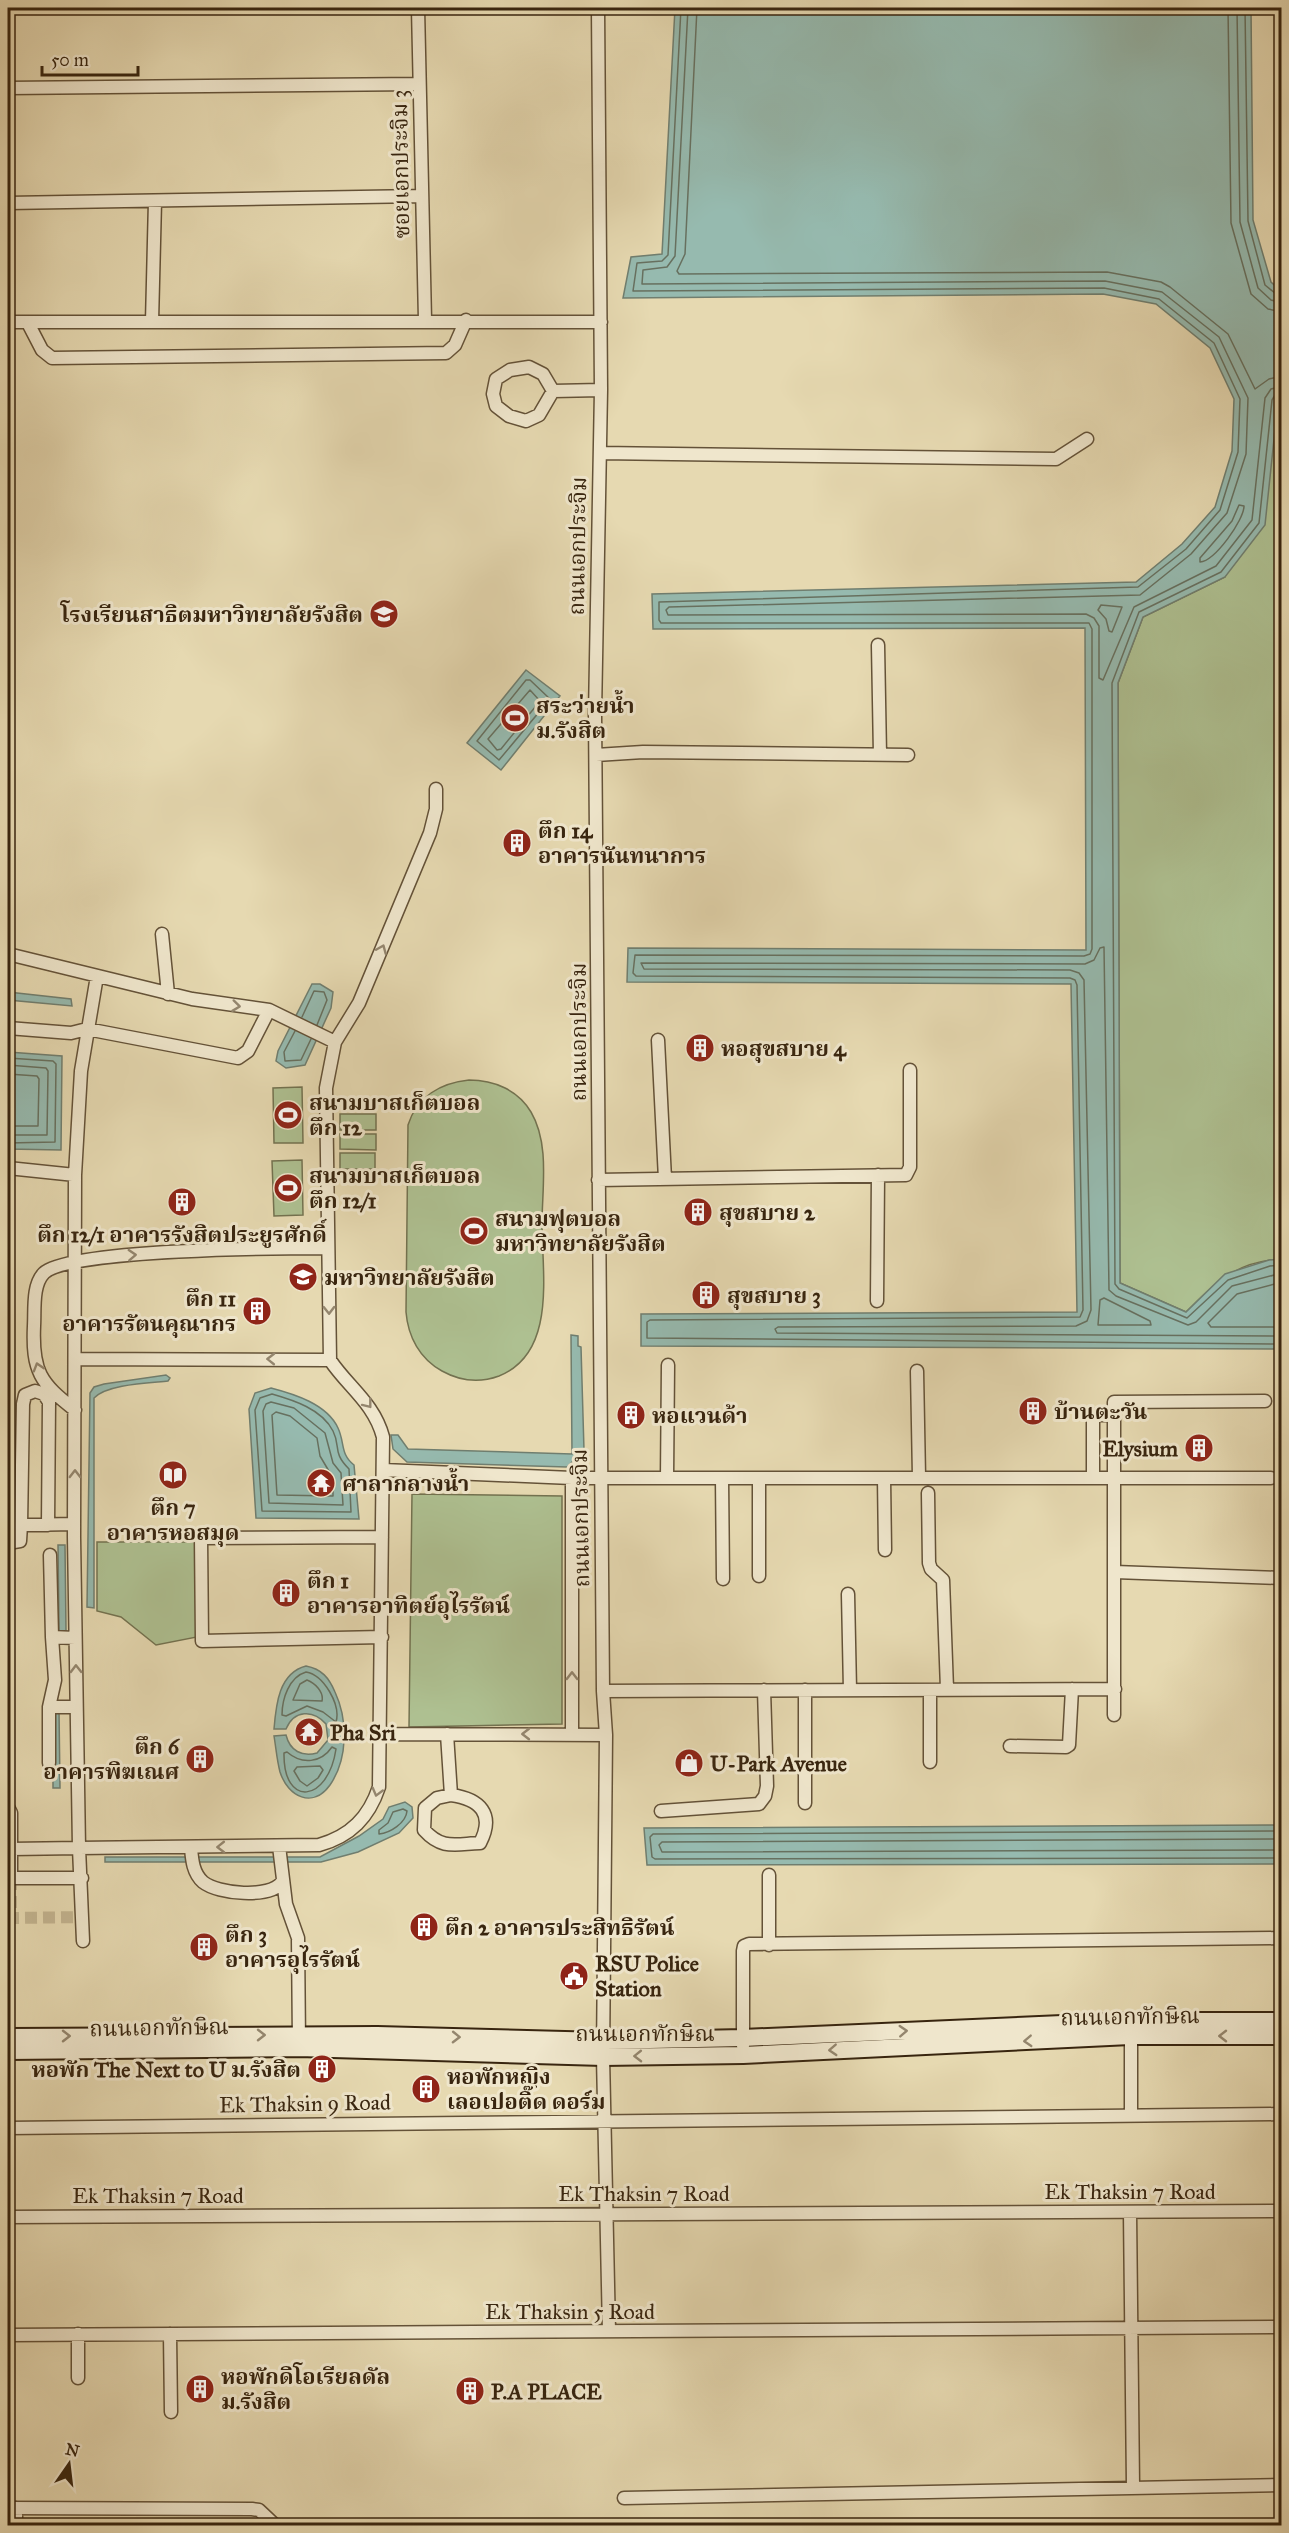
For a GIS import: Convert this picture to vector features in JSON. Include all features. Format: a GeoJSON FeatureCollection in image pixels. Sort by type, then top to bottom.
{"type":"FeatureCollection","features":[{"type":"Feature","properties":{"kind":"street","name":"ซอยเอกประจิม 3"},"geometry":{"type":"LineString","coordinates":[[418,8],[425,320]]}},
{"type":"Feature","properties":{"kind":"street","name":"ถนนเอกประจิม"},"geometry":{"type":"LineString","coordinates":[[598,8],[601,322],[596,755],[600,1053],[598,1180],[603,1690],[606,1735],[603,2049],[609,2331]]}},
{"type":"Feature","properties":{"kind":"street"},"geometry":{"type":"LineString","coordinates":[[8,88],[419,84]]}},
{"type":"Feature","properties":{"kind":"street"},"geometry":{"type":"LineString","coordinates":[[8,203],[421,196]]}},
{"type":"Feature","properties":{"kind":"street"},"geometry":{"type":"LineString","coordinates":[[152,322],[155,201]]}},
{"type":"Feature","properties":{"kind":"street"},"geometry":{"type":"LineString","coordinates":[[8,322],[466,320],[601,322]]}},
{"type":"Feature","properties":{"kind":"street"},"geometry":{"type":"LineString","coordinates":[[28,322],[42,350],[52,358],[446,353],[455,345],[466,320]]}},
{"type":"Feature","properties":{"kind":"street"},"geometry":{"type":"LineString","coordinates":[[529,367],[543,374],[553,391],[539,415],[526,421],[509,416],[496,406],[493,394],[496,379],[510,370],[529,367]]}},
{"type":"Feature","properties":{"kind":"street"},"geometry":{"type":"LineString","coordinates":[[553,391],[601,390]]}},
{"type":"Feature","properties":{"kind":"street"},"geometry":{"type":"LineString","coordinates":[[600,453],[1056,459],[1087,439]]}},
{"type":"Feature","properties":{"kind":"street"},"geometry":{"type":"LineString","coordinates":[[878,645],[880,755]]}},
{"type":"Feature","properties":{"kind":"street"},"geometry":{"type":"LineString","coordinates":[[596,755],[643,752],[908,755]]}},
{"type":"Feature","properties":{"kind":"street"},"geometry":{"type":"LineString","coordinates":[[11,1849],[79,1848],[192,1855],[280,1856],[335,1840],[352,1830],[372,1808],[379,1786],[381,1734],[383,1437],[378,1420],[369,1404],[330,1360],[326,1088],[335,1042],[359,1003],[430,833],[436,809],[436,789]]}},
{"type":"Feature","properties":{"kind":"street"},"geometry":{"type":"LineString","coordinates":[[162,934],[168,994]]}},
{"type":"Feature","properties":{"kind":"street"},"geometry":{"type":"LineString","coordinates":[[8,954],[168,994],[274,1013],[335,1042]]}},
{"type":"Feature","properties":{"kind":"street"},"geometry":{"type":"LineString","coordinates":[[83,1941],[75,1638],[75,1175],[81,1071],[97,976]]}},
{"type":"Feature","properties":{"kind":"street"},"geometry":{"type":"LineString","coordinates":[[8,1028],[71,1033],[87,1029],[238,1058],[248,1051],[274,1013]]}},
{"type":"Feature","properties":{"kind":"street"},"geometry":{"type":"LineString","coordinates":[[658,1040],[664,1179]]}},
{"type":"Feature","properties":{"kind":"street"},"geometry":{"type":"LineString","coordinates":[[598,1180],[906,1175],[909,1172],[910,1070]]}},
{"type":"Feature","properties":{"kind":"street"},"geometry":{"type":"LineString","coordinates":[[8,1168],[75,1175]]}},
{"type":"Feature","properties":{"kind":"street"},"geometry":{"type":"LineString","coordinates":[[877,1301],[878,1175]]}},
{"type":"Feature","properties":{"kind":"street"},"geometry":{"type":"LineString","coordinates":[[75,1410],[41,1378],[35,1366],[35,1302],[42,1275],[57,1265],[74,1261],[261,1248],[328,1248]]}},
{"type":"Feature","properties":{"kind":"street"},"geometry":{"type":"LineString","coordinates":[[75,1359],[330,1360]]}},
{"type":"Feature","properties":{"kind":"street"},"geometry":{"type":"LineString","coordinates":[[667,1478],[668,1365]]}},
{"type":"Feature","properties":{"kind":"street"},"geometry":{"type":"LineString","coordinates":[[917,1371],[920,1477]]}},
{"type":"Feature","properties":{"kind":"street"},"geometry":{"type":"LineString","coordinates":[[8,1543],[20,1541],[22,1404],[25,1395],[35,1391],[44,1394],[49,1402],[48,1525]]}},
{"type":"Feature","properties":{"kind":"street"},"geometry":{"type":"LineString","coordinates":[[1114,1715],[1115,1572],[1112,1477],[1115,1401],[1265,1401]]}},
{"type":"Feature","properties":{"kind":"street"},"geometry":{"type":"LineString","coordinates":[[1093,1477],[1093,1415],[1113,1415]]}},
{"type":"Feature","properties":{"kind":"street"},"geometry":{"type":"LineString","coordinates":[[383,1470],[572,1478],[1271,1478]]}},
{"type":"Feature","properties":{"kind":"street"},"geometry":{"type":"LineString","coordinates":[[572,1478],[572,1734]]}},
{"type":"Feature","properties":{"kind":"street"},"geometry":{"type":"LineString","coordinates":[[722,1478],[723,1579]]}},
{"type":"Feature","properties":{"kind":"street"},"geometry":{"type":"LineString","coordinates":[[759,1478],[759,1576]]}},
{"type":"Feature","properties":{"kind":"street"},"geometry":{"type":"LineString","coordinates":[[884,1478],[885,1550]]}},
{"type":"Feature","properties":{"kind":"street"},"geometry":{"type":"LineString","coordinates":[[928,1493],[929,1563],[931,1569],[943,1580],[947,1689]]}},
{"type":"Feature","properties":{"kind":"street"},"geometry":{"type":"LineString","coordinates":[[21,1525],[74,1524]]}},
{"type":"Feature","properties":{"kind":"street"},"geometry":{"type":"LineString","coordinates":[[382,1537],[201,1538],[202,1641],[382,1637]]}},
{"type":"Feature","properties":{"kind":"street"},"geometry":{"type":"LineString","coordinates":[[49,1763],[49,1707],[55,1680],[50,1555]]}},
{"type":"Feature","properties":{"kind":"street"},"geometry":{"type":"LineString","coordinates":[[1115,1572],[1281,1578]]}},
{"type":"Feature","properties":{"kind":"street"},"geometry":{"type":"LineString","coordinates":[[848,1594],[850,1690]]}},
{"type":"Feature","properties":{"kind":"street"},"geometry":{"type":"LineString","coordinates":[[52,1637],[75,1638]]}},
{"type":"Feature","properties":{"kind":"street"},"geometry":{"type":"LineString","coordinates":[[930,1689],[930,1762]]}},
{"type":"Feature","properties":{"kind":"street"},"geometry":{"type":"LineString","coordinates":[[1010,1746],[1066,1747],[1069,1745],[1072,1689]]}},
{"type":"Feature","properties":{"kind":"street"},"geometry":{"type":"LineString","coordinates":[[603,1690],[1115,1689]]}},
{"type":"Feature","properties":{"kind":"street"},"geometry":{"type":"LineString","coordinates":[[661,1811],[759,1804],[765,1796],[767,1786],[764,1690]]}},
{"type":"Feature","properties":{"kind":"street"},"geometry":{"type":"LineString","coordinates":[[805,1803],[806,1690]]}},
{"type":"Feature","properties":{"kind":"street"},"geometry":{"type":"LineString","coordinates":[[49,1707],[76,1707]]}},
{"type":"Feature","properties":{"kind":"street"},"geometry":{"type":"LineString","coordinates":[[381,1734],[606,1735]]}},
{"type":"Feature","properties":{"kind":"street"},"geometry":{"type":"LineString","coordinates":[[447,1734],[451,1795]]}},
{"type":"Feature","properties":{"kind":"street"},"geometry":{"type":"LineString","coordinates":[[451,1795],[465,1797],[478,1803],[485,1813],[486,1826],[480,1843],[448,1845],[435,1842],[424,1830],[425,1808],[437,1798],[451,1795]]}},
{"type":"Feature","properties":{"kind":"street"},"geometry":{"type":"LineString","coordinates":[[8,1807],[11,1878],[82,1878]]}},
{"type":"Feature","properties":{"kind":"street"},"geometry":{"type":"LineString","coordinates":[[192,1855],[203,1882],[221,1891],[268,1891],[282,1882]]}},
{"type":"Feature","properties":{"kind":"street"},"geometry":{"type":"LineString","coordinates":[[280,1856],[286,1904],[298,1938],[299,2042]]}},
{"type":"Feature","properties":{"kind":"street"},"geometry":{"type":"LineString","coordinates":[[769,1875],[769,1945]]}},
{"type":"Feature","properties":{"kind":"street"},"geometry":{"type":"LineString","coordinates":[[743,2046],[744,1946],[1281,1938]]}},
{"type":"Feature","properties":{"kind":"street","name":"ถนนเอกทักษิณ"},"geometry":{"type":"LineString","coordinates":[[8,2037],[603,2049],[743,2046],[1281,2020]]}},
{"type":"Feature","properties":{"kind":"street"},"geometry":{"type":"LineString","coordinates":[[1131,2028],[1131,2115]]}},
{"type":"Feature","properties":{"kind":"street","name":"ถนนเอกทักษิณ"},"geometry":{"type":"LineString","coordinates":[[1131,2028],[1281,2036]]}},
{"type":"Feature","properties":{"kind":"street","name":"ถนนเอกทักษิณ"},"geometry":{"type":"LineString","coordinates":[[8,2051],[299,2042]]}},
{"type":"Feature","properties":{"kind":"street","name":"Ek Thaksin 9 Road"},"geometry":{"type":"LineString","coordinates":[[8,2128],[1281,2114]]}},
{"type":"Feature","properties":{"kind":"street","name":"Ek Thaksin 7 Road"},"geometry":{"type":"LineString","coordinates":[[8,2217],[1281,2211]]}},
{"type":"Feature","properties":{"kind":"street"},"geometry":{"type":"LineString","coordinates":[[1130,2212],[1133,2486]]}},
{"type":"Feature","properties":{"kind":"street","name":"Ek Thaksin 5 Road"},"geometry":{"type":"LineString","coordinates":[[8,2335],[1281,2327]]}},
{"type":"Feature","properties":{"kind":"street"},"geometry":{"type":"LineString","coordinates":[[78,2334],[78,2378]]}},
{"type":"Feature","properties":{"kind":"street"},"geometry":{"type":"LineString","coordinates":[[170,2334],[171,2412]]}},
{"type":"Feature","properties":{"kind":"street"},"geometry":{"type":"LineString","coordinates":[[624,2498],[1133,2486],[1281,2485]]}},
{"type":"Feature","properties":{"kind":"street"},"geometry":{"type":"LineString","coordinates":[[16,2526],[12,2508],[252,2509],[259,2510],[276,2526]]}},
{"type":"Feature","properties":{"kind":"green space"},"geometry":{"type":"Polygon","coordinates":[[[1281,395],[1281,1259],[1251,1264],[1228,1275],[1207,1291],[1186,1312],[1120,1283],[1118,683],[1143,617],[1225,577],[1281,395]]]}},
{"type":"Feature","properties":{"kind":"green space","name":"สนามฟุตบอล มหาวิทยาลัยรังสิต"},"geometry":{"type":"Polygon","coordinates":[[[469,1080],[496,1084],[512,1092],[526,1104],[541,1138],[544,1167],[542,1224],[544,1288],[538,1331],[530,1349],[518,1365],[499,1376],[477,1380],[463,1379],[449,1374],[427,1360],[412,1338],[406,1312],[408,1125],[417,1106],[431,1093],[449,1084],[469,1080]]]}},
{"type":"Feature","properties":{"kind":"green space","name":"สนามบาสเก็ตบอล ตึก 12"},"geometry":{"type":"Polygon","coordinates":[[[302,1087],[303,1143],[274,1143],[273,1088],[302,1087]]]}},
{"type":"Feature","properties":{"kind":"green space"},"geometry":{"type":"Polygon","coordinates":[[[340,1114],[376,1114],[376,1130],[340,1130],[340,1114]]]}},
{"type":"Feature","properties":{"kind":"green space"},"geometry":{"type":"Polygon","coordinates":[[[340,1134],[376,1134],[376,1150],[340,1149],[340,1134]]]}},
{"type":"Feature","properties":{"kind":"green space"},"geometry":{"type":"Polygon","coordinates":[[[340,1153],[375,1153],[375,1169],[340,1169],[340,1153]]]}},
{"type":"Feature","properties":{"kind":"green space","name":"สนามบาสเก็ตบอล ตึก 12/1"},"geometry":{"type":"Polygon","coordinates":[[[302,1160],[303,1215],[274,1216],[272,1161],[302,1160]]]}},
{"type":"Feature","properties":{"kind":"green space"},"geometry":{"type":"Polygon","coordinates":[[[412,1494],[562,1496],[562,1724],[409,1727],[412,1494]]]}},
{"type":"Feature","properties":{"kind":"green space"},"geometry":{"type":"Polygon","coordinates":[[[97,1542],[196,1542],[197,1637],[156,1645],[121,1617],[97,1611],[97,1542]]]}},
{"type":"Feature","properties":{"kind":"water"},"geometry":{"type":"Polygon","coordinates":[[[675,8],[1251,8],[1253,220],[1271,282],[1281,291],[1281,395],[1278,401],[1265,525],[1225,577],[1143,617],[1118,683],[1120,1283],[1186,1312],[1225,1274],[1269,1260],[1281,1259],[1281,1349],[641,1346],[641,1314],[1077,1312],[1071,984],[627,982],[628,948],[1086,950],[1085,628],[653,629],[652,594],[1136,582],[1182,544],[1215,507],[1232,451],[1234,399],[1210,348],[1156,304],[1103,294],[623,298],[631,257],[662,254],[675,8]]]}},
{"type":"Feature","properties":{"kind":"water","name":"สระว่ายน้ำ ม.รังสิต"},"geometry":{"type":"Polygon","coordinates":[[[526,670],[560,696],[501,770],[467,743],[526,670]]]}},
{"type":"Feature","properties":{"kind":"water"},"geometry":{"type":"Polygon","coordinates":[[[312,984],[320,984],[333,992],[331,1008],[305,1065],[286,1068],[276,1061],[278,1051],[312,984]]]}},
{"type":"Feature","properties":{"kind":"water"},"geometry":{"type":"Polygon","coordinates":[[[8,992],[71,999],[72,1006],[8,1000],[8,992]]]}},
{"type":"Feature","properties":{"kind":"water"},"geometry":{"type":"Polygon","coordinates":[[[8,1052],[62,1056],[61,1150],[8,1149],[8,1052]]]}},
{"type":"Feature","properties":{"kind":"water"},"geometry":{"type":"Polygon","coordinates":[[[571,1335],[578,1336],[578,1346],[581,1347],[584,1450],[567,1467],[407,1462],[393,1449],[391,1435],[398,1435],[408,1449],[572,1454],[571,1335]]]}},
{"type":"Feature","properties":{"kind":"water"},"geometry":{"type":"Polygon","coordinates":[[[166,1375],[170,1378],[168,1381],[118,1387],[100,1393],[94,1398],[94,1608],[87,1607],[90,1393],[94,1387],[104,1384],[166,1375]]]}},
{"type":"Feature","properties":{"kind":"water"},"geometry":{"type":"Polygon","coordinates":[[[271,1388],[309,1401],[326,1412],[333,1420],[340,1433],[347,1457],[354,1465],[359,1519],[256,1518],[249,1409],[255,1393],[271,1388]]]}},
{"type":"Feature","properties":{"kind":"water"},"geometry":{"type":"Polygon","coordinates":[[[58,1545],[65,1545],[66,1631],[59,1631],[58,1545]]]}},
{"type":"Feature","properties":{"kind":"water"},"geometry":{"type":"Polygon","coordinates":[[[306,1666],[321,1672],[330,1682],[339,1703],[344,1727],[343,1752],[336,1775],[323,1792],[316,1797],[309,1798],[295,1793],[284,1781],[279,1768],[274,1736],[286,1735],[290,1745],[297,1752],[306,1754],[317,1753],[328,1740],[326,1724],[310,1714],[294,1718],[286,1729],[274,1729],[278,1700],[285,1682],[290,1675],[306,1666]]]}},
{"type":"Feature","properties":{"kind":"water"},"geometry":{"type":"Polygon","coordinates":[[[53,1710],[59,1710],[60,1788],[53,1788],[53,1710]]]}},
{"type":"Feature","properties":{"kind":"water"},"geometry":{"type":"Polygon","coordinates":[[[405,1802],[412,1807],[413,1818],[399,1833],[358,1852],[321,1862],[105,1862],[105,1857],[320,1857],[359,1836],[383,1819],[389,1807],[405,1802]]]}},
{"type":"Feature","properties":{"kind":"water"},"geometry":{"type":"Polygon","coordinates":[[[1281,1825],[1281,1864],[647,1865],[644,1828],[1281,1825]]]}},
{"type":"Feature","properties":{"kind":"tunnel"},"geometry":{"type":"LineString","coordinates":[[11,1878],[11,1918],[83,1917]]}},
{"type":"Feature","properties":{"kind":"place","name":"โรงเรียนสาธิตมหาวิทยาลัยรังสิต"},"geometry":{"type":"Point","coordinates":[384,614]}},
{"type":"Feature","properties":{"kind":"place","name":"สระว่ายน้ำ ม.รังสิต"},"geometry":{"type":"Point","coordinates":[515,718]}},
{"type":"Feature","properties":{"kind":"place","name":"ตึก 14 อาคารนันทนาการ"},"geometry":{"type":"Point","coordinates":[517,843]}},
{"type":"Feature","properties":{"kind":"place","name":"หอสุขสบาย 4"},"geometry":{"type":"Point","coordinates":[700,1048]}},
{"type":"Feature","properties":{"kind":"place","name":"สนามบาสเก็ตบอล ตึก 12"},"geometry":{"type":"Point","coordinates":[288,1115]}},
{"type":"Feature","properties":{"kind":"place","name":"สนามบาสเก็ตบอล ตึก 12/1"},"geometry":{"type":"Point","coordinates":[288,1188]}},
{"type":"Feature","properties":{"kind":"place","name":"ตึก 12/1 อาคารรังสิตประยูรศักดิ์"},"geometry":{"type":"Point","coordinates":[182,1202]}},
{"type":"Feature","properties":{"kind":"place","name":"สุขสบาย 2"},"geometry":{"type":"Point","coordinates":[698,1212]}},
{"type":"Feature","properties":{"kind":"place","name":"สนามฟุตบอล มหาวิทยาลัยรังสิต"},"geometry":{"type":"Point","coordinates":[474,1231]}},
{"type":"Feature","properties":{"kind":"place","name":"มหาวิทยาลัยรังสิต"},"geometry":{"type":"Point","coordinates":[303,1277]}},
{"type":"Feature","properties":{"kind":"place","name":"สุขสบาย 3"},"geometry":{"type":"Point","coordinates":[706,1295]}},
{"type":"Feature","properties":{"kind":"place","name":"ตึก 11 อาคารรัตนคุณากร"},"geometry":{"type":"Point","coordinates":[257,1311]}},
{"type":"Feature","properties":{"kind":"place","name":"บ้านตะวัน"},"geometry":{"type":"Point","coordinates":[1033,1411]}},
{"type":"Feature","properties":{"kind":"place","name":"หอแวนด้า"},"geometry":{"type":"Point","coordinates":[631,1415]}},
{"type":"Feature","properties":{"kind":"place","name":"Elysium"},"geometry":{"type":"Point","coordinates":[1199,1448]}},
{"type":"Feature","properties":{"kind":"place","name":"ตึก 7 อาคารหอสมุด"},"geometry":{"type":"Point","coordinates":[173,1475]}},
{"type":"Feature","properties":{"kind":"place","name":"ศาลากลางน้ำ"},"geometry":{"type":"Point","coordinates":[321,1483]}},
{"type":"Feature","properties":{"kind":"place","name":"ตึก 1 อาคารอาทิตย์อุไรรัตน์"},"geometry":{"type":"Point","coordinates":[286,1593]}},
{"type":"Feature","properties":{"kind":"place","name":"Pha Sri"},"geometry":{"type":"Point","coordinates":[309,1732]}},
{"type":"Feature","properties":{"kind":"place","name":"ตึก 6 อาคารพิฆเณศ"},"geometry":{"type":"Point","coordinates":[200,1759]}},
{"type":"Feature","properties":{"kind":"place","name":"U-Park Avenue"},"geometry":{"type":"Point","coordinates":[689,1763]}},
{"type":"Feature","properties":{"kind":"place","name":"ตึก 2 อาคารประสิทธิรัตน์"},"geometry":{"type":"Point","coordinates":[424,1927]}},
{"type":"Feature","properties":{"kind":"place","name":"ตึก 3 อาคารอุไรรัตน์"},"geometry":{"type":"Point","coordinates":[204,1947]}},
{"type":"Feature","properties":{"kind":"place","name":"RSU Police Station"},"geometry":{"type":"Point","coordinates":[574,1976]}},
{"type":"Feature","properties":{"kind":"place","name":"หอพัก The Next to U ม.รังสิต"},"geometry":{"type":"Point","coordinates":[322,2069]}},
{"type":"Feature","properties":{"kind":"place","name":"หอพักหญิง เลอเปอติ๊ด ดอร์ม"},"geometry":{"type":"Point","coordinates":[426,2089]}},
{"type":"Feature","properties":{"kind":"place","name":"หอพักดิโอเรียลดัล ม.รังสิต"},"geometry":{"type":"Point","coordinates":[200,2389]}},
{"type":"Feature","properties":{"kind":"place","name":"P.A PLACE"},"geometry":{"type":"Point","coordinates":[470,2391]}}]}
